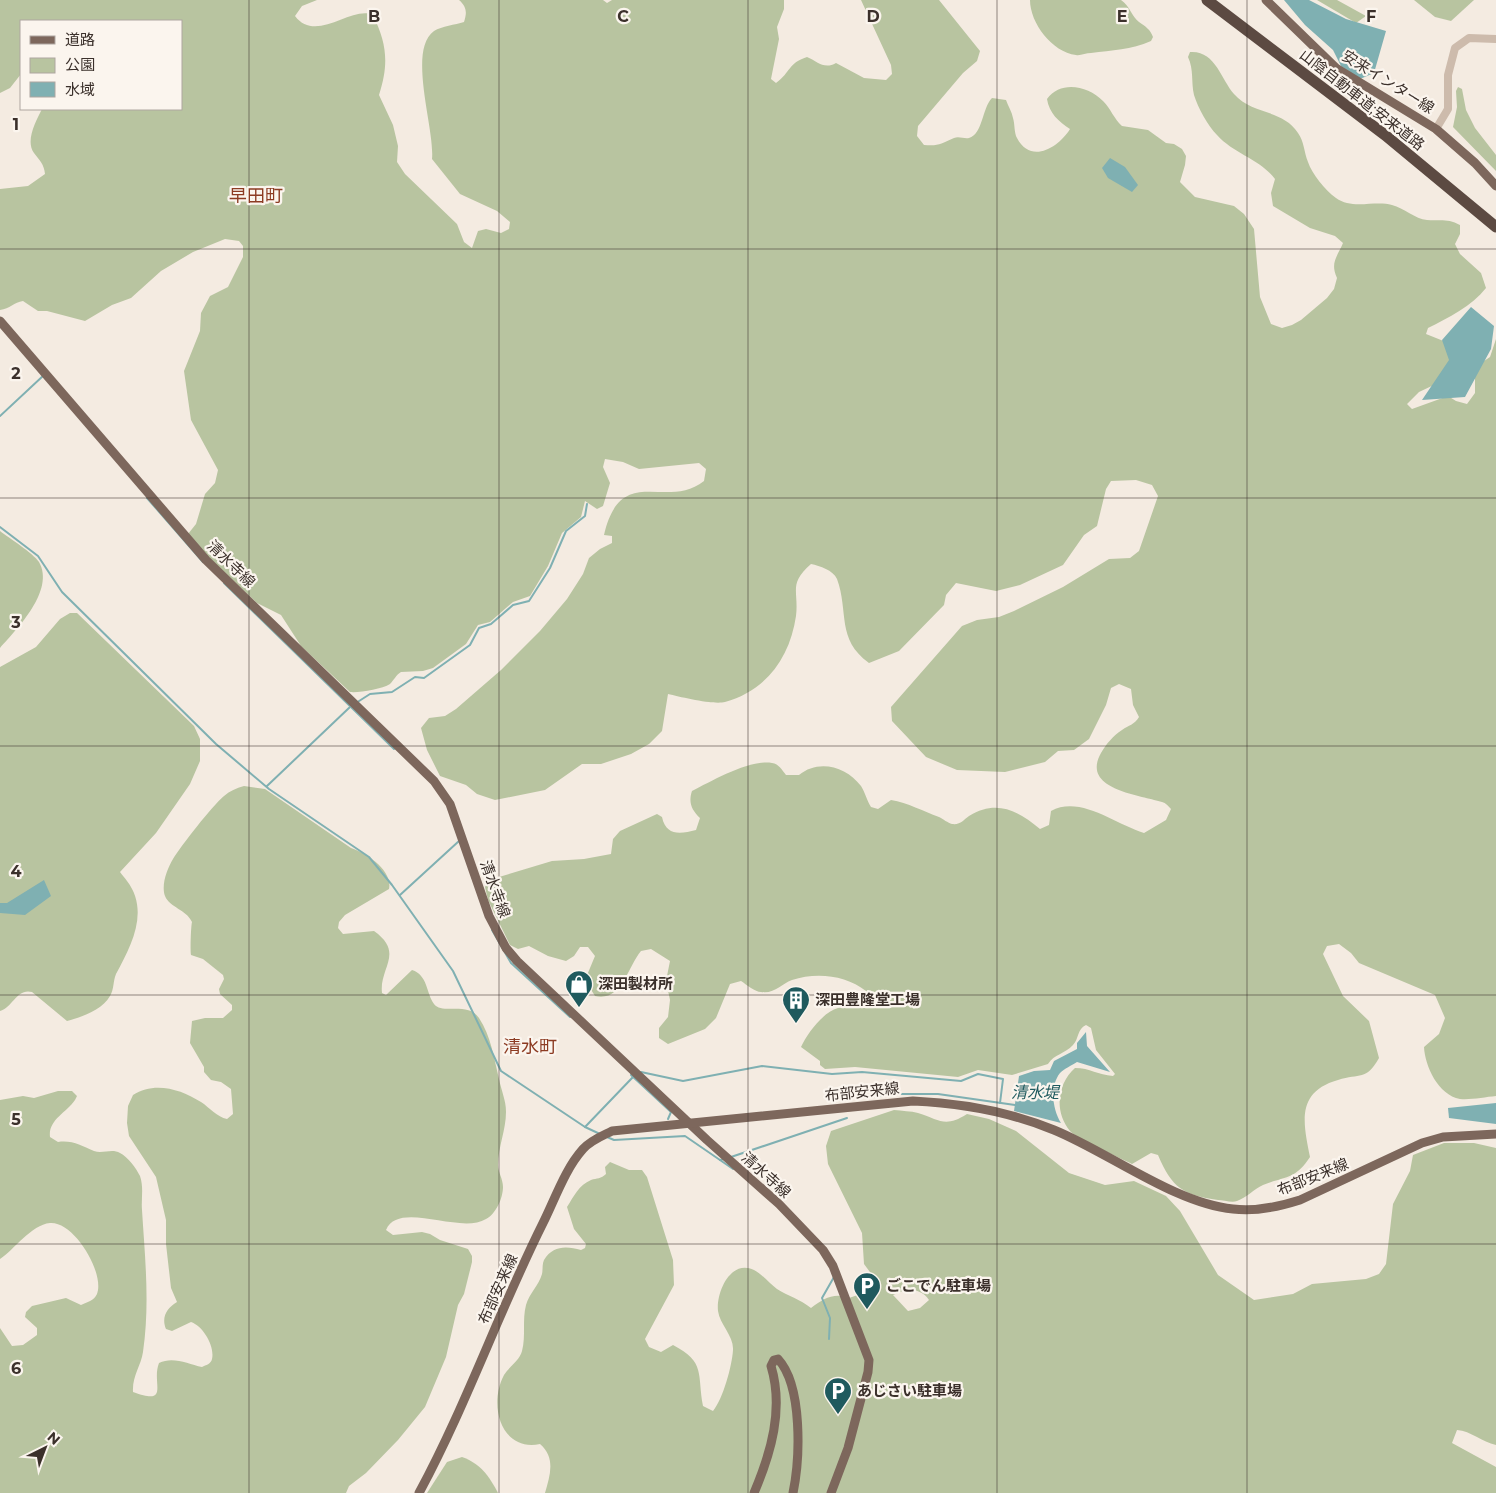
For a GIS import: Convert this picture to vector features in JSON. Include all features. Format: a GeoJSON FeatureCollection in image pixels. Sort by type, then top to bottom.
{"type":"FeatureCollection","features":[{"type":"Feature","properties":{"kind":"highway","name":"山陰自動車道;安来道路"},"geometry":{"type":"LineString","coordinates":[[1207,0],[1385,135],[1496,226]]}},
{"type":"Feature","properties":{"kind":"main road","name":"安来インター線"},"geometry":{"type":"LineString","coordinates":[[1266,0],[1336,68],[1436,130],[1475,163],[1496,186]]}},
{"type":"Feature","properties":{"kind":"main road","name":"清水寺線"},"geometry":{"type":"LineString","coordinates":[[0,321],[206,560],[434,781],[450,804],[489,916],[506,948],[690,1124],[779,1204],[824,1250],[833,1266],[866,1349],[868,1372],[848,1448],[831,1493]]}},
{"type":"Feature","properties":{"kind":"main road","name":"布部安来線"},"geometry":{"type":"LineString","coordinates":[[419,1493],[473,1380],[526,1256],[583,1149],[597,1138],[612,1131],[914,1101],[948,1103],[1036,1124],[1081,1142],[1204,1203],[1233,1210],[1282,1206],[1300,1200],[1411,1147],[1432,1139],[1496,1134]]}},
{"type":"Feature","properties":{"kind":"main road"},"geometry":{"type":"LineString","coordinates":[[754,1493],[765,1467],[778,1406],[777,1385],[771,1366],[774,1360],[778,1359],[787,1373],[798,1421],[798,1444],[793,1493]]}},
{"type":"Feature","properties":{"kind":"street"},"geometry":{"type":"LineString","coordinates":[[1436,130],[1448,109],[1448,74],[1455,48],[1469,38],[1496,39]]}},
{"type":"Feature","properties":{"kind":"green space"},"geometry":{"type":"Polygon","coordinates":[[[0,0],[317,0],[302,6],[295,16],[304,24],[313,26],[323,25],[364,13],[373,15],[378,25],[385,54],[384,74],[379,95],[393,125],[398,146],[397,162],[405,174],[457,224],[464,242],[472,248],[478,231],[486,229],[501,233],[509,229],[510,222],[497,211],[460,194],[432,159],[422,72],[426,41],[434,31],[464,22],[466,10],[459,0],[603,0],[607,3],[612,0],[784,0],[784,9],[777,27],[779,39],[771,79],[776,83],[796,62],[807,57],[828,66],[836,63],[864,78],[886,80],[892,74],[891,65],[861,0],[939,0],[980,51],[977,61],[963,73],[918,126],[917,136],[924,145],[937,145],[956,137],[969,138],[974,136],[992,98],[1006,100],[1016,136],[1023,146],[1030,151],[1045,150],[1059,142],[1070,129],[1055,117],[1047,99],[1053,93],[1067,87],[1075,87],[1090,92],[1103,101],[1122,126],[1148,130],[1166,143],[1174,144],[1182,149],[1186,156],[1180,182],[1195,197],[1234,206],[1244,214],[1254,229],[1260,297],[1271,324],[1282,328],[1292,325],[1301,320],[1327,298],[1334,289],[1337,278],[1334,264],[1343,243],[1335,236],[1310,228],[1273,206],[1271,193],[1275,179],[1262,166],[1224,142],[1214,131],[1198,105],[1194,95],[1188,57],[1190,52],[1199,53],[1211,60],[1229,88],[1241,101],[1292,125],[1302,140],[1310,167],[1316,177],[1332,195],[1342,202],[1392,205],[1423,219],[1448,221],[1460,225],[1460,234],[1455,244],[1460,254],[1481,273],[1486,288],[1467,306],[1428,328],[1426,334],[1446,342],[1452,360],[1436,384],[1419,392],[1407,404],[1412,409],[1448,396],[1456,401],[1467,404],[1475,393],[1475,372],[1481,363],[1490,357],[1496,339],[1496,1096],[1460,1099],[1445,1092],[1434,1079],[1427,1063],[1424,1047],[1439,1034],[1445,1018],[1435,995],[1359,963],[1351,953],[1339,944],[1327,946],[1323,954],[1343,996],[1369,1021],[1379,1058],[1366,1073],[1324,1085],[1309,1100],[1305,1120],[1310,1157],[1299,1170],[1294,1174],[1263,1185],[1244,1198],[1230,1202],[1196,1196],[1180,1188],[1168,1175],[1158,1155],[1151,1153],[1132,1164],[1090,1144],[1070,1131],[1065,1123],[1060,1107],[1061,1090],[1069,1075],[1075,1068],[1113,1076],[1115,1074],[1096,1050],[1091,1028],[1086,1025],[1081,1029],[1073,1045],[1053,1058],[1048,1064],[1012,1075],[978,1070],[958,1077],[855,1067],[825,1069],[820,1065],[820,1061],[801,1047],[811,1030],[832,1010],[857,1006],[867,1002],[866,991],[849,981],[830,976],[811,976],[792,980],[770,992],[756,991],[741,981],[730,984],[716,1018],[705,1029],[668,1044],[659,1038],[659,1028],[668,1017],[670,1000],[666,981],[670,961],[651,949],[641,951],[618,989],[612,994],[595,996],[585,980],[595,956],[588,947],[580,947],[574,956],[566,961],[548,956],[529,946],[518,949],[510,945],[488,900],[485,887],[489,880],[552,861],[584,859],[611,854],[613,839],[620,831],[657,814],[662,817],[670,831],[679,833],[696,830],[700,818],[692,806],[690,799],[692,791],[742,767],[753,764],[772,763],[777,765],[786,775],[799,775],[815,767],[831,767],[855,779],[861,786],[871,807],[878,809],[891,800],[915,807],[952,824],[960,823],[979,811],[998,808],[1015,812],[1040,829],[1049,825],[1051,811],[1062,807],[1074,806],[1098,813],[1144,833],[1166,820],[1171,809],[1165,803],[1116,789],[1106,783],[1099,775],[1097,765],[1105,746],[1139,717],[1133,705],[1131,689],[1119,684],[1111,688],[1106,705],[1089,739],[1074,750],[1058,751],[1045,762],[1005,772],[957,770],[926,757],[892,721],[891,707],[962,626],[977,620],[999,617],[1014,611],[1063,587],[1109,559],[1130,558],[1139,551],[1158,496],[1152,485],[1136,480],[1111,481],[1106,489],[1097,526],[1084,535],[1063,565],[1020,585],[996,591],[956,583],[946,595],[944,605],[899,651],[869,663],[859,654],[848,635],[837,579],[829,571],[811,564],[799,577],[797,583],[797,607],[793,631],[782,658],[774,670],[753,689],[740,697],[720,703],[668,694],[662,731],[649,744],[631,754],[601,764],[582,764],[545,790],[495,800],[477,794],[466,785],[440,776],[427,750],[421,728],[429,718],[445,716],[456,709],[501,670],[540,631],[567,599],[583,574],[589,558],[600,549],[612,543],[612,536],[604,535],[612,513],[621,500],[633,494],[675,492],[689,489],[704,481],[706,469],[699,463],[639,469],[623,462],[605,459],[603,467],[610,483],[603,506],[597,509],[585,501],[581,517],[562,533],[548,566],[530,596],[513,602],[490,622],[478,625],[466,644],[433,668],[423,671],[401,672],[386,686],[350,692],[301,646],[281,615],[257,603],[202,551],[188,534],[196,524],[205,494],[215,483],[218,470],[191,420],[184,371],[200,331],[201,313],[210,296],[228,287],[243,257],[243,246],[239,241],[225,239],[193,252],[161,271],[131,298],[112,305],[85,321],[47,311],[38,311],[23,301],[0,310],[0,189],[28,186],[45,174],[43,165],[34,153],[31,143],[32,131],[42,110],[182,110],[182,20],[20,20],[20,75],[10,88],[0,93],[0,0]]]}},
{"type":"Feature","properties":{"kind":"green space"},"geometry":{"type":"Polygon","coordinates":[[[1030,0],[1121,0],[1127,5],[1137,20],[1149,30],[1153,37],[1151,41],[1129,48],[1079,55],[1067,53],[1051,42],[1038,27],[1031,9],[1030,0]]]}},
{"type":"Feature","properties":{"kind":"green space"},"geometry":{"type":"Polygon","coordinates":[[[1317,0],[1337,0],[1366,16],[1356,23],[1317,0]]]}},
{"type":"Feature","properties":{"kind":"green space"},"geometry":{"type":"Polygon","coordinates":[[[1414,0],[1474,0],[1451,21],[1435,17],[1414,0]]]}},
{"type":"Feature","properties":{"kind":"green space"},"geometry":{"type":"Polygon","coordinates":[[[1458,87],[1462,89],[1466,110],[1475,128],[1496,155],[1496,171],[1453,127],[1458,87]]]}},
{"type":"Feature","properties":{"kind":"green space"},"geometry":{"type":"Polygon","coordinates":[[[0,531],[36,558],[43,573],[42,584],[32,608],[0,648],[0,531]]]}},
{"type":"Feature","properties":{"kind":"green space"},"geometry":{"type":"Polygon","coordinates":[[[70,613],[77,613],[194,726],[200,739],[200,761],[190,784],[156,833],[120,872],[134,892],[138,916],[132,940],[116,974],[111,994],[97,1009],[67,1021],[32,992],[22,993],[0,1011],[0,667],[36,647],[60,619],[70,613]]]}},
{"type":"Feature","properties":{"kind":"green space"},"geometry":{"type":"Polygon","coordinates":[[[244,786],[265,789],[351,848],[371,858],[387,875],[389,889],[345,915],[339,922],[338,928],[343,934],[374,931],[388,946],[389,954],[382,984],[382,993],[386,995],[412,970],[417,972],[424,980],[431,1000],[438,1007],[468,1010],[479,1018],[492,1047],[506,1108],[506,1119],[498,1158],[498,1168],[503,1187],[500,1201],[490,1217],[475,1223],[403,1218],[393,1222],[386,1230],[393,1235],[422,1232],[430,1234],[440,1240],[468,1249],[472,1256],[472,1262],[464,1294],[458,1305],[446,1357],[425,1407],[398,1440],[366,1473],[349,1486],[346,1493],[0,1493],[0,1328],[12,1346],[23,1345],[37,1335],[37,1328],[25,1317],[26,1312],[32,1306],[66,1298],[81,1305],[96,1296],[98,1285],[92,1262],[86,1250],[69,1230],[59,1225],[50,1223],[36,1228],[0,1259],[0,1100],[23,1096],[34,1098],[58,1091],[72,1091],[77,1096],[55,1121],[50,1131],[50,1137],[58,1142],[81,1145],[97,1152],[117,1152],[129,1160],[140,1176],[147,1299],[143,1352],[134,1381],[133,1392],[145,1396],[156,1394],[157,1371],[159,1363],[164,1361],[175,1360],[202,1367],[211,1361],[212,1348],[210,1343],[204,1332],[195,1324],[191,1322],[172,1331],[166,1329],[164,1321],[166,1313],[177,1302],[171,1288],[166,1244],[166,1220],[156,1177],[129,1136],[127,1123],[128,1106],[133,1095],[150,1088],[167,1088],[185,1093],[223,1118],[227,1119],[233,1114],[231,1089],[221,1082],[211,1080],[204,1072],[204,1067],[190,1043],[192,1021],[205,1018],[223,1018],[232,1010],[232,1005],[220,994],[219,989],[224,979],[223,975],[203,959],[191,955],[192,922],[186,914],[167,900],[164,887],[165,877],[171,863],[197,826],[224,796],[244,786]]]}},
{"type":"Feature","properties":{"kind":"green space"},"geometry":{"type":"Polygon","coordinates":[[[894,1110],[915,1112],[948,1122],[967,1114],[989,1119],[1016,1131],[1069,1173],[1105,1185],[1134,1181],[1166,1196],[1180,1211],[1218,1275],[1254,1300],[1293,1294],[1312,1284],[1366,1279],[1379,1274],[1386,1264],[1393,1204],[1410,1171],[1413,1155],[1444,1143],[1474,1143],[1496,1148],[1496,1445],[1467,1432],[1457,1430],[1452,1443],[1496,1467],[1496,1493],[545,1493],[549,1480],[550,1461],[545,1449],[540,1444],[527,1445],[516,1441],[507,1434],[501,1424],[497,1400],[499,1387],[504,1375],[522,1351],[526,1305],[541,1278],[544,1260],[556,1249],[566,1247],[581,1250],[585,1248],[586,1244],[574,1229],[567,1207],[577,1191],[587,1182],[601,1178],[606,1174],[605,1167],[610,1162],[629,1170],[642,1170],[647,1177],[673,1260],[674,1285],[645,1339],[649,1347],[661,1352],[673,1345],[691,1357],[700,1377],[703,1406],[713,1411],[717,1406],[729,1373],[733,1350],[733,1345],[718,1311],[719,1295],[726,1280],[732,1273],[738,1269],[745,1268],[754,1270],[777,1289],[811,1308],[829,1297],[844,1296],[849,1298],[881,1287],[864,1264],[862,1233],[828,1164],[826,1146],[831,1131],[894,1110]],[[908,1289],[893,1295],[908,1311],[920,1308],[929,1300],[922,1293],[908,1289]]]}},
{"type":"Feature","properties":{"kind":"green space"},"geometry":{"type":"Polygon","coordinates":[[[462,1457],[484,1471],[498,1493],[427,1493],[447,1462],[462,1457]]]}},
{"type":"Feature","properties":{"kind":"water"},"geometry":{"type":"Polygon","coordinates":[[[1284,0],[1309,0],[1346,19],[1386,31],[1374,73],[1360,79],[1341,66],[1333,50],[1305,25],[1284,0]]]}},
{"type":"Feature","properties":{"kind":"water"},"geometry":{"type":"Polygon","coordinates":[[[1110,158],[1125,167],[1138,185],[1132,192],[1108,178],[1102,168],[1110,158]]]}},
{"type":"Feature","properties":{"kind":"water"},"geometry":{"type":"Polygon","coordinates":[[[1471,307],[1494,326],[1491,349],[1465,397],[1422,400],[1449,360],[1442,340],[1471,307]]]}},
{"type":"Feature","properties":{"kind":"water"},"geometry":{"type":"Polygon","coordinates":[[[44,880],[51,896],[25,915],[0,913],[0,903],[7,903],[44,880]]]}},
{"type":"Feature","properties":{"kind":"water","name":"清水堤"},"geometry":{"type":"Polygon","coordinates":[[[1086,1032],[1087,1046],[1110,1072],[1077,1062],[1060,1073],[1054,1085],[1053,1098],[1061,1123],[1014,1111],[1019,1076],[1034,1071],[1050,1070],[1054,1061],[1077,1049],[1077,1043],[1086,1032]]]}},
{"type":"Feature","properties":{"kind":"water"},"geometry":{"type":"Polygon","coordinates":[[[1496,1103],[1496,1124],[1449,1118],[1448,1108],[1496,1103]]]}},
{"type":"Feature","properties":{"kind":"waterway"},"geometry":{"type":"LineString","coordinates":[[0,416],[44,375]]}},
{"type":"Feature","properties":{"kind":"waterway"},"geometry":{"type":"LineString","coordinates":[[147,498],[203,562]]}},
{"type":"Feature","properties":{"kind":"waterway"},"geometry":{"type":"LineString","coordinates":[[356,703],[370,694],[392,692],[415,677],[424,678],[470,645],[479,628],[491,624],[513,605],[529,601],[550,568],[566,531],[585,516],[587,504]]}},
{"type":"Feature","properties":{"kind":"waterway"},"geometry":{"type":"LineString","coordinates":[[0,527],[38,556],[62,592],[216,744],[269,789],[369,857],[392,885],[453,971],[501,1071],[585,1127],[600,1134]]}},
{"type":"Feature","properties":{"kind":"waterway"},"geometry":{"type":"LineString","coordinates":[[224,583],[394,749]]}},
{"type":"Feature","properties":{"kind":"waterway"},"geometry":{"type":"LineString","coordinates":[[267,786],[350,707]]}},
{"type":"Feature","properties":{"kind":"waterway"},"geometry":{"type":"LineString","coordinates":[[400,895],[459,841]]}},
{"type":"Feature","properties":{"kind":"waterway"},"geometry":{"type":"LineString","coordinates":[[492,930],[511,963],[570,1017]]}},
{"type":"Feature","properties":{"kind":"waterway"},"geometry":{"type":"LineString","coordinates":[[641,1072],[683,1081],[762,1066],[832,1074],[862,1072],[961,1081],[978,1074],[1003,1079],[1000,1103]]}},
{"type":"Feature","properties":{"kind":"waterway"},"geometry":{"type":"LineString","coordinates":[[631,1075],[671,1112],[668,1119]]}},
{"type":"Feature","properties":{"kind":"waterway"},"geometry":{"type":"LineString","coordinates":[[585,1127],[633,1077]]}},
{"type":"Feature","properties":{"kind":"waterway"},"geometry":{"type":"LineString","coordinates":[[853,1098],[898,1094],[938,1094],[1015,1105]]}},
{"type":"Feature","properties":{"kind":"waterway"},"geometry":{"type":"LineString","coordinates":[[731,1157],[847,1118]]}},
{"type":"Feature","properties":{"kind":"waterway"},"geometry":{"type":"LineString","coordinates":[[607,1137],[614,1140],[685,1136],[720,1160],[724,1159]]}},
{"type":"Feature","properties":{"kind":"waterway"},"geometry":{"type":"LineString","coordinates":[[720,1160],[733,1169]]}},
{"type":"Feature","properties":{"kind":"waterway"},"geometry":{"type":"LineString","coordinates":[[829,1339],[830,1318],[822,1298],[834,1277]]}},
{"type":"Feature","properties":{"kind":"place","name":"深田製材所"},"geometry":{"type":"Point","coordinates":[579,1008]}},
{"type":"Feature","properties":{"kind":"place","name":"深田豊隆堂工場"},"geometry":{"type":"Point","coordinates":[796,1024]}},
{"type":"Feature","properties":{"kind":"place","name":"ごこでん駐車場"},"geometry":{"type":"Point","coordinates":[867,1310]}},
{"type":"Feature","properties":{"kind":"place","name":"あじさい駐車場"},"geometry":{"type":"Point","coordinates":[838,1415]}},
{"type":"Feature","properties":{"kind":"district","name":"早田町"},"geometry":{"type":"Point","coordinates":[256,196]}},
{"type":"Feature","properties":{"kind":"district","name":"清水町"},"geometry":{"type":"Point","coordinates":[530,1047]}}]}
